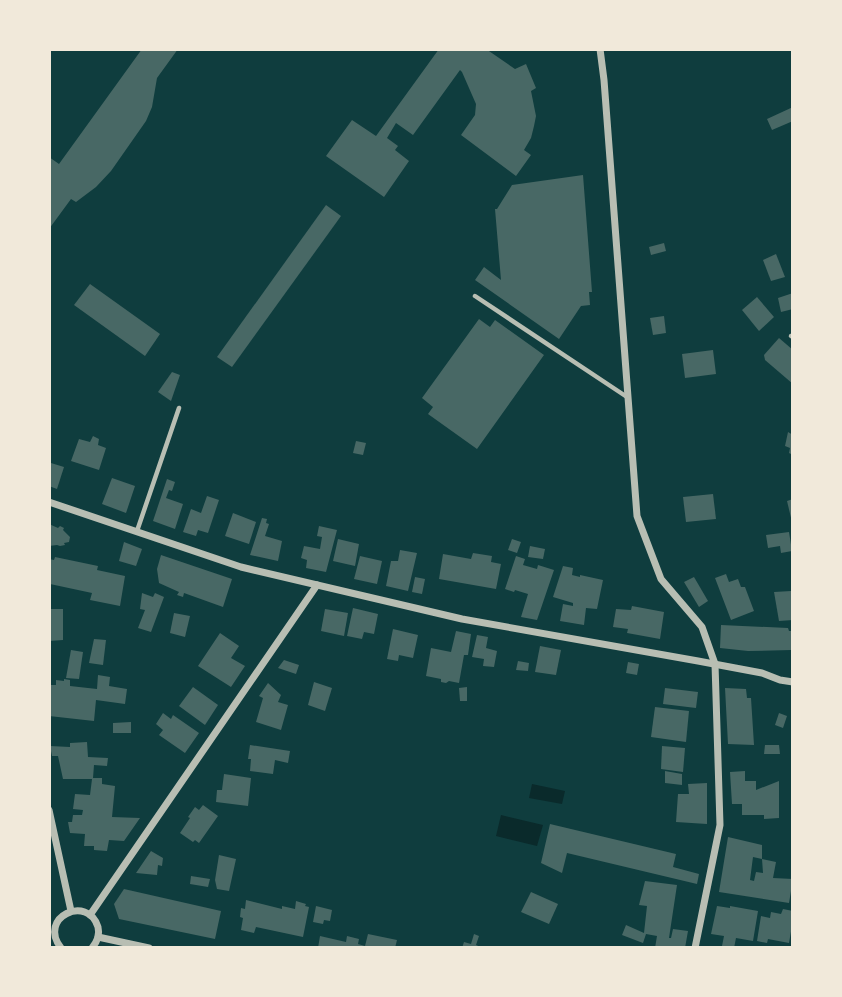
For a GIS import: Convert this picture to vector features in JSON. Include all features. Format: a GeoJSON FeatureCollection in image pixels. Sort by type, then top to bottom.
{"type":"FeatureCollection","features":[{"type":"Feature","properties":{"kind":"street"},"geometry":{"type":"LineString","coordinates":[[600,49],[637,516],[661,579],[702,627],[715,664],[720,825],[695,948]]}},
{"type":"Feature","properties":{"kind":"street"},"geometry":{"type":"LineString","coordinates":[[49,502],[241,567],[462,619],[715,664],[793,682]]}},
{"type":"Feature","properties":{"kind":"street"},"geometry":{"type":"LineString","coordinates":[[90,915],[317,585]]}},
{"type":"Feature","properties":{"kind":"street"},"geometry":{"type":"LineString","coordinates":[[49,810],[71,911]]}},
{"type":"Feature","properties":{"kind":"street"},"geometry":{"type":"LineString","coordinates":[[61,948],[52,930],[60,918],[71,911],[85,912],[97,925],[99,937],[92,948]]}},
{"type":"Feature","properties":{"kind":"street"},"geometry":{"type":"LineString","coordinates":[[99,937],[149,948]]}},
{"type":"Feature","properties":{"kind":"lane"},"geometry":{"type":"LineString","coordinates":[[475,296],[628,397]]}},
{"type":"Feature","properties":{"kind":"lane"},"geometry":{"type":"LineString","coordinates":[[137,531],[179,408]]}},
{"type":"Feature","properties":{"kind":"water"},"geometry":{"type":"Polygon","coordinates":[[[532,784],[565,791],[562,804],[529,798],[532,784]]]}},
{"type":"Feature","properties":{"kind":"water"},"geometry":{"type":"Polygon","coordinates":[[[501,815],[543,825],[537,846],[496,836],[501,815]]]}},
{"type":"Feature","properties":{"kind":"building"},"geometry":{"type":"Polygon","coordinates":[[[142,49],[178,49],[157,78],[152,107],[146,121],[111,171],[76,202],[71,199],[49,229],[49,157],[59,164],[142,49]]]}},
{"type":"Feature","properties":{"kind":"building"},"geometry":{"type":"Polygon","coordinates":[[[439,49],[486,49],[515,69],[526,64],[536,88],[531,91],[536,116],[531,138],[524,150],[531,155],[516,176],[461,135],[475,115],[476,104],[460,70],[413,135],[396,123],[387,138],[398,146],[395,150],[409,161],[384,197],[326,156],[352,120],[376,136],[439,49]]]}},
{"type":"Feature","properties":{"kind":"building"},"geometry":{"type":"Polygon","coordinates":[[[793,107],[793,121],[772,130],[767,119],[793,107]]]}},
{"type":"Feature","properties":{"kind":"building"},"geometry":{"type":"Polygon","coordinates":[[[583,175],[592,292],[589,292],[590,305],[581,306],[559,339],[475,280],[484,267],[501,280],[495,209],[512,185],[583,175]]]}},
{"type":"Feature","properties":{"kind":"building"},"geometry":{"type":"Polygon","coordinates":[[[326,205],[341,216],[232,367],[217,357],[326,205]]]}},
{"type":"Feature","properties":{"kind":"building"},"geometry":{"type":"Polygon","coordinates":[[[664,243],[666,251],[651,255],[649,247],[664,243]]]}},
{"type":"Feature","properties":{"kind":"building"},"geometry":{"type":"Polygon","coordinates":[[[776,254],[785,277],[771,281],[763,260],[776,254]]]}},
{"type":"Feature","properties":{"kind":"building"},"geometry":{"type":"Polygon","coordinates":[[[90,284],[160,334],[145,356],[74,305],[90,284]]]}},
{"type":"Feature","properties":{"kind":"building"},"geometry":{"type":"Polygon","coordinates":[[[793,293],[793,309],[781,312],[778,298],[793,293]]]}},
{"type":"Feature","properties":{"kind":"building"},"geometry":{"type":"Polygon","coordinates":[[[757,297],[774,317],[759,331],[742,310],[757,297]]]}},
{"type":"Feature","properties":{"kind":"building"},"geometry":{"type":"Polygon","coordinates":[[[664,316],[666,333],[653,335],[650,318],[664,316]]]}},
{"type":"Feature","properties":{"kind":"building"},"geometry":{"type":"Polygon","coordinates":[[[479,319],[490,327],[495,320],[544,355],[477,449],[428,414],[433,407],[422,398],[479,319]]]}},
{"type":"Feature","properties":{"kind":"building"},"geometry":{"type":"Polygon","coordinates":[[[779,338],[793,350],[793,384],[765,360],[764,355],[779,338]]]}},
{"type":"Feature","properties":{"kind":"building"},"geometry":{"type":"Polygon","coordinates":[[[713,350],[716,374],[685,378],[682,354],[713,350]]]}},
{"type":"Feature","properties":{"kind":"building"},"geometry":{"type":"Polygon","coordinates":[[[172,372],[180,375],[171,401],[158,392],[172,372]]]}},
{"type":"Feature","properties":{"kind":"building"},"geometry":{"type":"Polygon","coordinates":[[[788,432],[793,435],[793,455],[789,453],[790,448],[785,446],[788,432]]]}},
{"type":"Feature","properties":{"kind":"building"},"geometry":{"type":"Polygon","coordinates":[[[93,436],[99,439],[98,445],[106,448],[99,470],[71,461],[79,439],[90,442],[93,436]]]}},
{"type":"Feature","properties":{"kind":"building"},"geometry":{"type":"Polygon","coordinates":[[[356,441],[366,443],[363,455],[353,453],[356,441]]]}},
{"type":"Feature","properties":{"kind":"building"},"geometry":{"type":"Polygon","coordinates":[[[51,463],[64,467],[57,489],[49,486],[51,463]]]}},
{"type":"Feature","properties":{"kind":"building"},"geometry":{"type":"Polygon","coordinates":[[[112,478],[135,486],[126,513],[102,504],[112,478]]]}},
{"type":"Feature","properties":{"kind":"building"},"geometry":{"type":"Polygon","coordinates":[[[167,479],[175,482],[166,498],[183,504],[175,529],[153,521],[167,479]]]}},
{"type":"Feature","properties":{"kind":"building"},"geometry":{"type":"Polygon","coordinates":[[[713,494],[716,519],[686,522],[683,497],[713,494]]]}},
{"type":"Feature","properties":{"kind":"building"},"geometry":{"type":"Polygon","coordinates":[[[207,496],[219,500],[208,533],[198,530],[196,536],[183,532],[191,509],[201,513],[207,496]]]}},
{"type":"Feature","properties":{"kind":"building"},"geometry":{"type":"Polygon","coordinates":[[[793,499],[793,522],[792,522],[787,501],[793,499]]]}},
{"type":"Feature","properties":{"kind":"building"},"geometry":{"type":"Polygon","coordinates":[[[233,513],[256,522],[249,544],[225,536],[233,513]]]}},
{"type":"Feature","properties":{"kind":"building"},"geometry":{"type":"Polygon","coordinates":[[[262,518],[267,519],[266,523],[269,524],[265,536],[282,541],[278,561],[250,555],[262,518]]]}},
{"type":"Feature","properties":{"kind":"building"},"geometry":{"type":"Polygon","coordinates":[[[49,524],[64,528],[70,537],[69,542],[60,546],[49,546],[49,524]]]}},
{"type":"Feature","properties":{"kind":"building"},"geometry":{"type":"Polygon","coordinates":[[[319,526],[337,530],[326,572],[306,568],[307,560],[301,558],[304,546],[320,549],[322,537],[317,536],[319,526]]]}},
{"type":"Feature","properties":{"kind":"building"},"geometry":{"type":"Polygon","coordinates":[[[789,532],[792,551],[781,553],[780,546],[768,548],[766,535],[789,532]]]}},
{"type":"Feature","properties":{"kind":"building"},"geometry":{"type":"Polygon","coordinates":[[[338,539],[359,544],[355,566],[333,561],[338,539]]]}},
{"type":"Feature","properties":{"kind":"building"},"geometry":{"type":"Polygon","coordinates":[[[512,539],[521,542],[517,553],[508,550],[512,539]]]}},
{"type":"Feature","properties":{"kind":"building"},"geometry":{"type":"Polygon","coordinates":[[[124,542],[142,549],[136,566],[119,561],[124,542]]]}},
{"type":"Feature","properties":{"kind":"building"},"geometry":{"type":"Polygon","coordinates":[[[530,546],[545,549],[543,559],[528,557],[530,546]]]}},
{"type":"Feature","properties":{"kind":"building"},"geometry":{"type":"Polygon","coordinates":[[[400,550],[417,553],[408,591],[386,586],[391,561],[398,561],[400,550]]]}},
{"type":"Feature","properties":{"kind":"building"},"geometry":{"type":"Polygon","coordinates":[[[473,553],[492,556],[491,562],[501,564],[496,589],[439,579],[443,554],[471,559],[473,553]]]}},
{"type":"Feature","properties":{"kind":"building"},"geometry":{"type":"Polygon","coordinates":[[[161,555],[232,579],[223,607],[184,593],[183,597],[177,595],[179,592],[159,583],[157,569],[161,555]]]}},
{"type":"Feature","properties":{"kind":"building"},"geometry":{"type":"Polygon","coordinates":[[[360,556],[382,561],[377,584],[354,579],[360,556]]]}},
{"type":"Feature","properties":{"kind":"building"},"geometry":{"type":"Polygon","coordinates":[[[516,556],[525,559],[523,565],[537,569],[538,565],[554,570],[537,620],[521,617],[528,594],[505,589],[516,556]]]}},
{"type":"Feature","properties":{"kind":"building"},"geometry":{"type":"Polygon","coordinates":[[[55,557],[98,566],[97,570],[125,576],[120,606],[90,600],[92,593],[50,584],[49,559],[54,560],[55,557]]]}},
{"type":"Feature","properties":{"kind":"building"},"geometry":{"type":"Polygon","coordinates":[[[563,566],[573,568],[572,575],[603,580],[597,609],[586,608],[584,625],[560,621],[563,604],[573,606],[573,603],[553,597],[563,566]]]}},
{"type":"Feature","properties":{"kind":"building"},"geometry":{"type":"Polygon","coordinates":[[[726,574],[729,582],[738,579],[741,587],[745,587],[754,611],[731,620],[715,578],[726,574]]]}},
{"type":"Feature","properties":{"kind":"building"},"geometry":{"type":"Polygon","coordinates":[[[415,577],[425,579],[422,594],[412,592],[415,577]]]}},
{"type":"Feature","properties":{"kind":"building"},"geometry":{"type":"Polygon","coordinates":[[[694,577],[708,601],[699,607],[684,582],[694,577]]]}},
{"type":"Feature","properties":{"kind":"building"},"geometry":{"type":"Polygon","coordinates":[[[791,591],[793,620],[779,621],[774,592],[791,591]]]}},
{"type":"Feature","properties":{"kind":"building"},"geometry":{"type":"Polygon","coordinates":[[[142,593],[153,597],[155,593],[164,597],[151,632],[138,628],[145,610],[140,609],[142,593]]]}},
{"type":"Feature","properties":{"kind":"building"},"geometry":{"type":"Polygon","coordinates":[[[632,606],[664,612],[660,639],[627,633],[628,629],[613,627],[616,609],[631,610],[632,606]]]}},
{"type":"Feature","properties":{"kind":"building"},"geometry":{"type":"Polygon","coordinates":[[[353,608],[378,614],[374,634],[364,632],[362,639],[347,636],[353,608]]]}},
{"type":"Feature","properties":{"kind":"building"},"geometry":{"type":"Polygon","coordinates":[[[49,609],[63,609],[63,640],[49,641],[49,609]]]}},
{"type":"Feature","properties":{"kind":"building"},"geometry":{"type":"Polygon","coordinates":[[[325,609],[348,613],[344,636],[321,631],[325,609]]]}},
{"type":"Feature","properties":{"kind":"building"},"geometry":{"type":"Polygon","coordinates":[[[174,613],[190,616],[185,637],[170,633],[174,613]]]}},
{"type":"Feature","properties":{"kind":"building"},"geometry":{"type":"Polygon","coordinates":[[[721,625],[788,628],[793,631],[793,648],[748,651],[720,648],[721,625]]]}},
{"type":"Feature","properties":{"kind":"building"},"geometry":{"type":"Polygon","coordinates":[[[393,629],[418,635],[413,658],[399,655],[398,661],[387,659],[393,629]]]}},
{"type":"Feature","properties":{"kind":"building"},"geometry":{"type":"Polygon","coordinates":[[[456,631],[471,634],[459,683],[441,682],[441,679],[426,676],[431,648],[451,652],[456,631]]]}},
{"type":"Feature","properties":{"kind":"building"},"geometry":{"type":"Polygon","coordinates":[[[220,633],[239,646],[231,658],[245,666],[231,687],[198,666],[220,633]]]}},
{"type":"Feature","properties":{"kind":"building"},"geometry":{"type":"Polygon","coordinates":[[[477,635],[488,637],[486,648],[497,651],[494,667],[483,666],[484,659],[472,657],[477,635]]]}},
{"type":"Feature","properties":{"kind":"building"},"geometry":{"type":"Polygon","coordinates":[[[94,639],[106,640],[103,665],[89,663],[94,639]]]}},
{"type":"Feature","properties":{"kind":"building"},"geometry":{"type":"Polygon","coordinates":[[[540,646],[561,650],[556,675],[535,672],[540,646]]]}},
{"type":"Feature","properties":{"kind":"building"},"geometry":{"type":"Polygon","coordinates":[[[71,650],[83,652],[79,679],[66,678],[71,650]]]}},
{"type":"Feature","properties":{"kind":"building"},"geometry":{"type":"Polygon","coordinates":[[[284,660],[299,665],[296,674],[278,668],[284,660]]]}},
{"type":"Feature","properties":{"kind":"building"},"geometry":{"type":"Polygon","coordinates":[[[518,661],[529,663],[528,671],[516,670],[518,661]]]}},
{"type":"Feature","properties":{"kind":"building"},"geometry":{"type":"Polygon","coordinates":[[[628,662],[639,664],[637,675],[626,673],[628,662]]]}},
{"type":"Feature","properties":{"kind":"building"},"geometry":{"type":"Polygon","coordinates":[[[98,675],[110,677],[109,686],[127,689],[125,704],[96,700],[94,721],[49,716],[49,685],[56,685],[56,680],[64,679],[70,680],[70,686],[97,689],[98,675]]]}},
{"type":"Feature","properties":{"kind":"building"},"geometry":{"type":"Polygon","coordinates":[[[314,682],[332,688],[325,711],[308,705],[314,682]]]}},
{"type":"Feature","properties":{"kind":"building"},"geometry":{"type":"Polygon","coordinates":[[[268,683],[281,695],[278,702],[288,705],[281,730],[256,722],[263,698],[259,696],[268,683]]]}},
{"type":"Feature","properties":{"kind":"building"},"geometry":{"type":"Polygon","coordinates":[[[193,687],[218,705],[205,725],[179,706],[193,687]]]}},
{"type":"Feature","properties":{"kind":"building"},"geometry":{"type":"Polygon","coordinates":[[[467,687],[467,701],[460,701],[459,688],[467,687]]]}},
{"type":"Feature","properties":{"kind":"building"},"geometry":{"type":"Polygon","coordinates":[[[665,688],[698,692],[696,708],[663,704],[665,688]]]}},
{"type":"Feature","properties":{"kind":"building"},"geometry":{"type":"Polygon","coordinates":[[[725,688],[746,689],[747,698],[751,698],[754,745],[728,744],[725,688]]]}},
{"type":"Feature","properties":{"kind":"building"},"geometry":{"type":"Polygon","coordinates":[[[655,707],[689,711],[686,742],[651,737],[655,707]]]}},
{"type":"Feature","properties":{"kind":"building"},"geometry":{"type":"Polygon","coordinates":[[[163,713],[171,719],[173,715],[199,733],[185,753],[159,735],[163,730],[156,724],[163,713]]]}},
{"type":"Feature","properties":{"kind":"building"},"geometry":{"type":"Polygon","coordinates":[[[779,713],[787,716],[783,728],[775,725],[779,713]]]}},
{"type":"Feature","properties":{"kind":"building"},"geometry":{"type":"Polygon","coordinates":[[[131,722],[131,733],[113,733],[113,723],[131,722]]]}},
{"type":"Feature","properties":{"kind":"building"},"geometry":{"type":"Polygon","coordinates":[[[87,742],[88,757],[108,758],[107,766],[94,765],[93,778],[102,778],[102,784],[115,786],[112,817],[140,818],[124,841],[109,840],[107,851],[94,850],[94,846],[84,846],[85,834],[70,833],[68,822],[72,822],[73,815],[82,815],[83,810],[73,809],[75,794],[90,795],[92,779],[63,779],[58,756],[52,756],[50,746],[70,747],[70,743],[87,742]]]}},
{"type":"Feature","properties":{"kind":"building"},"geometry":{"type":"Polygon","coordinates":[[[250,745],[290,751],[288,763],[275,760],[273,774],[250,771],[250,745]]]}},
{"type":"Feature","properties":{"kind":"building"},"geometry":{"type":"Polygon","coordinates":[[[765,745],[779,745],[780,754],[764,754],[765,745]]]}},
{"type":"Feature","properties":{"kind":"building"},"geometry":{"type":"Polygon","coordinates":[[[662,746],[685,748],[683,772],[661,769],[662,746]]]}},
{"type":"Feature","properties":{"kind":"building"},"geometry":{"type":"Polygon","coordinates":[[[665,771],[682,774],[682,785],[665,783],[665,771]]]}},
{"type":"Feature","properties":{"kind":"building"},"geometry":{"type":"Polygon","coordinates":[[[745,771],[745,781],[756,781],[756,790],[779,781],[779,818],[764,819],[764,815],[742,815],[742,804],[732,804],[730,772],[745,771]]]}},
{"type":"Feature","properties":{"kind":"building"},"geometry":{"type":"Polygon","coordinates":[[[224,774],[251,778],[248,806],[216,802],[217,790],[222,790],[224,774]]]}},
{"type":"Feature","properties":{"kind":"building"},"geometry":{"type":"Polygon","coordinates":[[[707,783],[707,824],[676,822],[678,794],[689,794],[688,784],[707,783]]]}},
{"type":"Feature","properties":{"kind":"building"},"geometry":{"type":"Polygon","coordinates":[[[203,805],[218,816],[199,843],[195,840],[193,842],[180,833],[195,807],[199,810],[203,805]]]}},
{"type":"Feature","properties":{"kind":"building"},"geometry":{"type":"Polygon","coordinates":[[[550,824],[676,854],[673,867],[699,874],[697,884],[567,853],[562,873],[541,863],[550,824]]]}},
{"type":"Feature","properties":{"kind":"building"},"geometry":{"type":"Polygon","coordinates":[[[728,837],[762,845],[762,859],[776,862],[773,878],[793,879],[789,903],[719,892],[728,837]],[[753,857],[750,880],[754,881],[756,872],[763,873],[762,859],[753,857]]]}},
{"type":"Feature","properties":{"kind":"building"},"geometry":{"type":"Polygon","coordinates":[[[151,851],[163,858],[162,866],[158,865],[157,875],[136,873],[151,851]]]}},
{"type":"Feature","properties":{"kind":"building"},"geometry":{"type":"Polygon","coordinates":[[[219,855],[236,859],[229,891],[217,889],[215,880],[219,855]]]}},
{"type":"Feature","properties":{"kind":"building"},"geometry":{"type":"Polygon","coordinates":[[[191,876],[210,879],[208,887],[190,884],[191,876]]]}},
{"type":"Feature","properties":{"kind":"building"},"geometry":{"type":"Polygon","coordinates":[[[645,881],[677,885],[669,938],[673,929],[688,931],[685,948],[655,948],[657,936],[646,934],[643,943],[622,935],[626,925],[644,933],[647,906],[639,905],[645,881]]]}},
{"type":"Feature","properties":{"kind":"building"},"geometry":{"type":"Polygon","coordinates":[[[124,889],[221,911],[215,939],[119,919],[114,904],[124,889]]]}},
{"type":"Feature","properties":{"kind":"building"},"geometry":{"type":"Polygon","coordinates":[[[531,892],[558,904],[549,924],[521,912],[531,892]]]}},
{"type":"Feature","properties":{"kind":"building"},"geometry":{"type":"Polygon","coordinates":[[[246,900],[282,909],[282,906],[295,909],[296,901],[306,904],[305,906],[309,907],[303,937],[256,927],[254,933],[241,930],[241,908],[245,909],[246,900]]]}},
{"type":"Feature","properties":{"kind":"building"},"geometry":{"type":"Polygon","coordinates":[[[316,906],[332,910],[330,921],[324,920],[323,924],[313,922],[316,906]]]}},
{"type":"Feature","properties":{"kind":"building"},"geometry":{"type":"Polygon","coordinates":[[[717,906],[758,911],[753,941],[736,938],[734,948],[722,946],[724,936],[711,934],[717,906]]]}},
{"type":"Feature","properties":{"kind":"building"},"geometry":{"type":"Polygon","coordinates":[[[783,909],[793,911],[789,943],[768,939],[767,943],[757,941],[761,916],[770,918],[771,912],[781,914],[783,909]]]}},
{"type":"Feature","properties":{"kind":"building"},"geometry":{"type":"Polygon","coordinates":[[[368,934],[397,940],[395,948],[318,948],[320,936],[346,942],[347,936],[359,939],[358,944],[365,946],[368,934]]]}},
{"type":"Feature","properties":{"kind":"building"},"geometry":{"type":"Polygon","coordinates":[[[474,934],[479,936],[476,945],[483,948],[462,948],[464,942],[471,944],[474,934]]]}}]}
